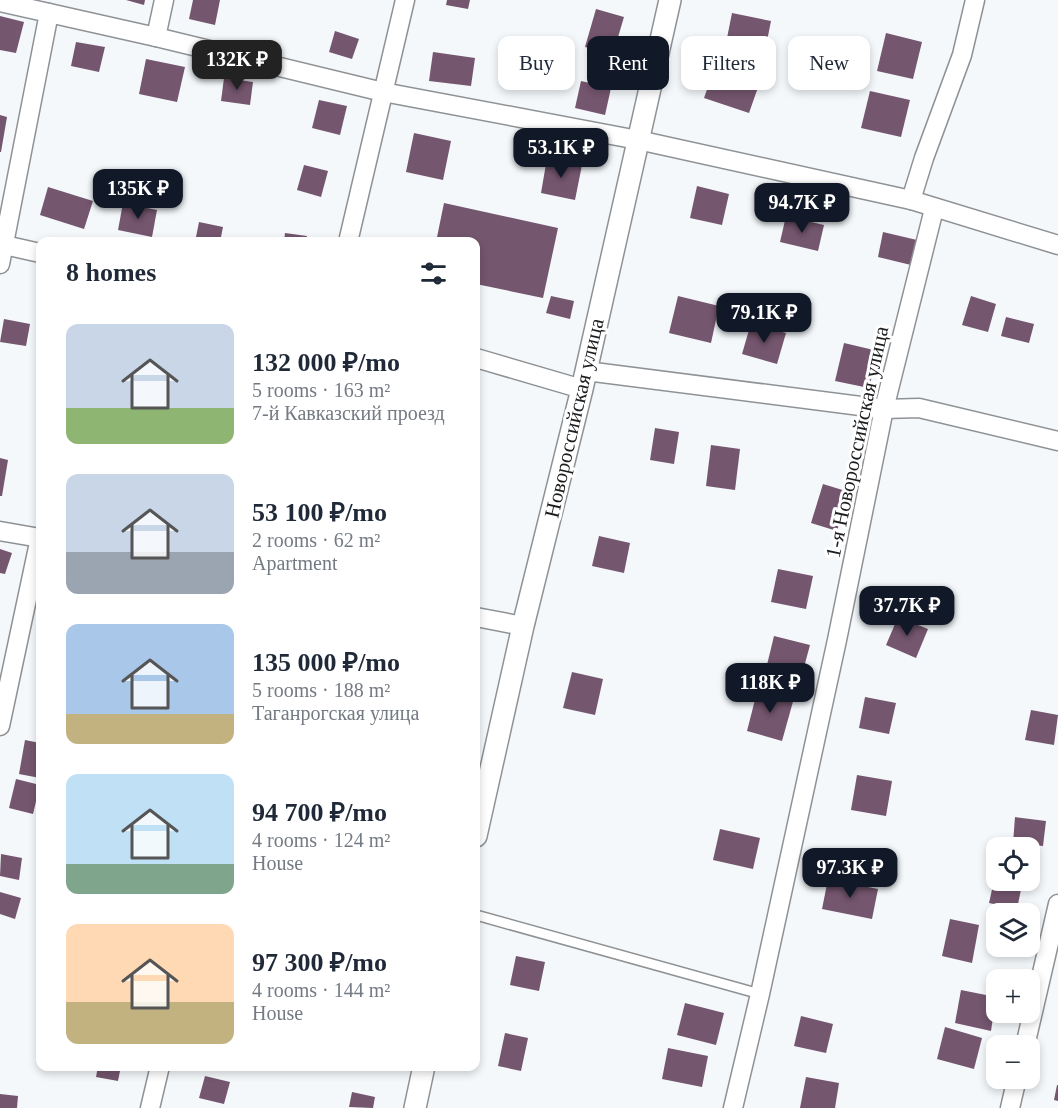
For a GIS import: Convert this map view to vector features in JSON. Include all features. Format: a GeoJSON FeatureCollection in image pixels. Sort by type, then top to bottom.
{"type":"FeatureCollection","features":[{"type":"Feature","properties":{"kind":"street"},"geometry":{"type":"LineString","coordinates":[[156,37],[164,0]]}},
{"type":"Feature","properties":{"kind":"street"},"geometry":{"type":"LineString","coordinates":[[349,237],[405,0]]}},
{"type":"Feature","properties":{"kind":"street","name":"Новороссийская улица"},"geometry":{"type":"LineString","coordinates":[[480,818],[523,626],[584,380],[670,0]]}},
{"type":"Feature","properties":{"kind":"street"},"geometry":{"type":"LineString","coordinates":[[911,200],[962,55],[975,0]]}},
{"type":"Feature","properties":{"kind":"street"},"geometry":{"type":"LineString","coordinates":[[0,2],[383,92],[638,140],[911,200],[934,209],[1058,245]]}},
{"type":"Feature","properties":{"kind":"street"},"geometry":{"type":"LineString","coordinates":[[0,264],[49,13]]}},
{"type":"Feature","properties":{"kind":"street","name":"1-я Новороссийская улица"},"geometry":{"type":"LineString","coordinates":[[733,1108],[837,640],[884,409],[934,209]]}},
{"type":"Feature","properties":{"kind":"street"},"geometry":{"type":"LineString","coordinates":[[2,245],[36,252]]}},
{"type":"Feature","properties":{"kind":"street"},"geometry":{"type":"LineString","coordinates":[[480,359],[584,380],[884,409],[919,408],[1058,441]]}},
{"type":"Feature","properties":{"kind":"street"},"geometry":{"type":"LineString","coordinates":[[0,531],[36,537]]}},
{"type":"Feature","properties":{"kind":"street"},"geometry":{"type":"LineString","coordinates":[[0,726],[36,557]]}},
{"type":"Feature","properties":{"kind":"street"},"geometry":{"type":"LineString","coordinates":[[480,618],[523,626]]}},
{"type":"Feature","properties":{"kind":"street"},"geometry":{"type":"LineString","coordinates":[[1028,1035],[1058,904]]}},
{"type":"Feature","properties":{"kind":"street"},"geometry":{"type":"LineString","coordinates":[[150,1108],[159,1071]]}},
{"type":"Feature","properties":{"kind":"street"},"geometry":{"type":"LineString","coordinates":[[415,1108],[423,1071]]}},
{"type":"Feature","properties":{"kind":"street"},"geometry":{"type":"LineString","coordinates":[[1010,1108],[1014,1089]]}},
{"type":"Feature","properties":{"kind":"lane"},"geometry":{"type":"LineString","coordinates":[[480,916],[760,994]]}},
{"type":"Feature","properties":{"kind":"building"},"geometry":{"type":"Polygon","coordinates":[[[126,0],[145,0],[144,5],[126,0]]]}},
{"type":"Feature","properties":{"kind":"building"},"geometry":{"type":"Polygon","coordinates":[[[193,0],[220,0],[215,25],[189,19],[193,0]]]}},
{"type":"Feature","properties":{"kind":"building"},"geometry":{"type":"Polygon","coordinates":[[[447,0],[470,0],[468,9],[446,5],[447,0]]]}},
{"type":"Feature","properties":{"kind":"building"},"geometry":{"type":"Polygon","coordinates":[[[596,9],[624,17],[618,36],[588,36],[596,9]]]}},
{"type":"Feature","properties":{"kind":"building"},"geometry":{"type":"Polygon","coordinates":[[[732,13],[771,21],[768,36],[727,36],[732,13]]]}},
{"type":"Feature","properties":{"kind":"building"},"geometry":{"type":"Polygon","coordinates":[[[0,16],[24,22],[16,53],[0,50],[0,16]]]}},
{"type":"Feature","properties":{"kind":"building"},"geometry":{"type":"Polygon","coordinates":[[[335,31],[359,39],[352,59],[329,52],[335,31]]]}},
{"type":"Feature","properties":{"kind":"building"},"geometry":{"type":"Polygon","coordinates":[[[886,33],[922,42],[913,79],[877,71],[886,33]]]}},
{"type":"Feature","properties":{"kind":"building"},"geometry":{"type":"Polygon","coordinates":[[[76,42],[105,47],[99,72],[71,66],[76,42]]]}},
{"type":"Feature","properties":{"kind":"building"},"geometry":{"type":"Polygon","coordinates":[[[433,52],[475,58],[471,86],[429,81],[433,52]]]}},
{"type":"Feature","properties":{"kind":"building"},"geometry":{"type":"Polygon","coordinates":[[[146,59],[185,67],[177,102],[139,94],[146,59]]]}},
{"type":"Feature","properties":{"kind":"building"},"geometry":{"type":"Polygon","coordinates":[[[224,78],[253,82],[250,105],[221,101],[224,78]]]}},
{"type":"Feature","properties":{"kind":"building"},"geometry":{"type":"Polygon","coordinates":[[[581,81],[587,82],[587,90],[611,90],[605,115],[575,108],[581,81]]]}},
{"type":"Feature","properties":{"kind":"building"},"geometry":{"type":"Polygon","coordinates":[[[707,90],[757,90],[749,113],[704,98],[707,90]]]}},
{"type":"Feature","properties":{"kind":"building"},"geometry":{"type":"Polygon","coordinates":[[[870,91],[910,100],[901,137],[861,128],[870,91]]]}},
{"type":"Feature","properties":{"kind":"building"},"geometry":{"type":"Polygon","coordinates":[[[319,100],[347,106],[340,135],[312,128],[319,100]]]}},
{"type":"Feature","properties":{"kind":"building"},"geometry":{"type":"Polygon","coordinates":[[[0,115],[7,117],[1,152],[0,152],[0,115]]]}},
{"type":"Feature","properties":{"kind":"building"},"geometry":{"type":"Polygon","coordinates":[[[414,133],[451,141],[443,180],[406,172],[414,133]]]}},
{"type":"Feature","properties":{"kind":"building"},"geometry":{"type":"Polygon","coordinates":[[[547,158],[582,165],[575,200],[541,193],[547,158]]]}},
{"type":"Feature","properties":{"kind":"building"},"geometry":{"type":"Polygon","coordinates":[[[304,165],[328,171],[321,197],[297,190],[304,165]]]}},
{"type":"Feature","properties":{"kind":"building"},"geometry":{"type":"Polygon","coordinates":[[[697,186],[729,194],[722,225],[690,218],[697,186]]]}},
{"type":"Feature","properties":{"kind":"building"},"geometry":{"type":"Polygon","coordinates":[[[48,187],[93,201],[84,229],[40,215],[48,187]]]}},
{"type":"Feature","properties":{"kind":"building"},"geometry":{"type":"Polygon","coordinates":[[[123,203],[157,210],[152,237],[118,230],[123,203]]]}},
{"type":"Feature","properties":{"kind":"building"},"geometry":{"type":"Polygon","coordinates":[[[444,203],[558,228],[543,298],[480,285],[480,237],[437,237],[444,203]]]}},
{"type":"Feature","properties":{"kind":"building"},"geometry":{"type":"Polygon","coordinates":[[[786,216],[824,225],[818,251],[780,242],[786,216]]]}},
{"type":"Feature","properties":{"kind":"building"},"geometry":{"type":"Polygon","coordinates":[[[199,222],[223,227],[221,237],[196,237],[199,222]]]}},
{"type":"Feature","properties":{"kind":"building"},"geometry":{"type":"Polygon","coordinates":[[[883,232],[917,240],[911,265],[878,257],[883,232]]]}},
{"type":"Feature","properties":{"kind":"building"},"geometry":{"type":"Polygon","coordinates":[[[285,233],[307,236],[307,237],[285,237],[285,233]]]}},
{"type":"Feature","properties":{"kind":"building"},"geometry":{"type":"Polygon","coordinates":[[[551,296],[574,301],[570,319],[546,313],[551,296]]]}},
{"type":"Feature","properties":{"kind":"building"},"geometry":{"type":"Polygon","coordinates":[[[678,296],[719,306],[711,343],[669,333],[678,296]]]}},
{"type":"Feature","properties":{"kind":"building"},"geometry":{"type":"Polygon","coordinates":[[[971,296],[996,304],[988,332],[962,325],[971,296]]]}},
{"type":"Feature","properties":{"kind":"building"},"geometry":{"type":"Polygon","coordinates":[[[1006,317],[1034,324],[1029,343],[1001,336],[1006,317]]]}},
{"type":"Feature","properties":{"kind":"building"},"geometry":{"type":"Polygon","coordinates":[[[4,319],[30,324],[26,346],[0,342],[4,319]]]}},
{"type":"Feature","properties":{"kind":"building"},"geometry":{"type":"Polygon","coordinates":[[[751,323],[786,333],[777,364],[742,354],[751,323]]]}},
{"type":"Feature","properties":{"kind":"building"},"geometry":{"type":"Polygon","coordinates":[[[844,343],[878,351],[869,388],[835,381],[844,343]]]}},
{"type":"Feature","properties":{"kind":"building"},"geometry":{"type":"Polygon","coordinates":[[[655,428],[679,432],[674,464],[650,460],[655,428]]]}},
{"type":"Feature","properties":{"kind":"building"},"geometry":{"type":"Polygon","coordinates":[[[711,445],[740,449],[735,490],[706,486],[711,445]]]}},
{"type":"Feature","properties":{"kind":"building"},"geometry":{"type":"Polygon","coordinates":[[[0,458],[8,460],[2,496],[0,496],[0,458]]]}},
{"type":"Feature","properties":{"kind":"building"},"geometry":{"type":"Polygon","coordinates":[[[823,484],[849,492],[837,531],[811,523],[823,484]]]}},
{"type":"Feature","properties":{"kind":"building"},"geometry":{"type":"Polygon","coordinates":[[[599,536],[630,543],[624,573],[592,566],[599,536]]]}},
{"type":"Feature","properties":{"kind":"building"},"geometry":{"type":"Polygon","coordinates":[[[0,549],[12,553],[5,574],[0,573],[0,549]]]}},
{"type":"Feature","properties":{"kind":"building"},"geometry":{"type":"Polygon","coordinates":[[[778,569],[813,576],[806,609],[771,602],[778,569]]]}},
{"type":"Feature","properties":{"kind":"building"},"geometry":{"type":"Polygon","coordinates":[[[898,617],[928,629],[916,658],[886,645],[898,617]]]}},
{"type":"Feature","properties":{"kind":"building"},"geometry":{"type":"Polygon","coordinates":[[[774,636],[810,645],[800,682],[765,673],[774,636]]]}},
{"type":"Feature","properties":{"kind":"building"},"geometry":{"type":"Polygon","coordinates":[[[572,672],[603,679],[595,715],[563,708],[572,672]]]}},
{"type":"Feature","properties":{"kind":"building"},"geometry":{"type":"Polygon","coordinates":[[[758,688],[794,698],[782,741],[747,731],[758,688]]]}},
{"type":"Feature","properties":{"kind":"building"},"geometry":{"type":"Polygon","coordinates":[[[865,697],[896,703],[889,734],[859,728],[865,697]]]}},
{"type":"Feature","properties":{"kind":"building"},"geometry":{"type":"Polygon","coordinates":[[[1031,710],[1058,715],[1054,745],[1025,740],[1031,710]]]}},
{"type":"Feature","properties":{"kind":"building"},"geometry":{"type":"Polygon","coordinates":[[[25,740],[36,742],[36,777],[19,774],[25,740]]]}},
{"type":"Feature","properties":{"kind":"building"},"geometry":{"type":"Polygon","coordinates":[[[857,775],[892,781],[886,816],[851,810],[857,775]]]}},
{"type":"Feature","properties":{"kind":"building"},"geometry":{"type":"Polygon","coordinates":[[[16,779],[36,784],[33,814],[9,808],[16,779]]]}},
{"type":"Feature","properties":{"kind":"building"},"geometry":{"type":"Polygon","coordinates":[[[1015,817],[1046,821],[1043,846],[1040,846],[1040,837],[1013,837],[1015,817]]]}},
{"type":"Feature","properties":{"kind":"building"},"geometry":{"type":"Polygon","coordinates":[[[720,829],[760,838],[753,869],[713,860],[720,829]]]}},
{"type":"Feature","properties":{"kind":"building"},"geometry":{"type":"Polygon","coordinates":[[[1,854],[22,858],[19,880],[0,876],[1,854]]]}},
{"type":"Feature","properties":{"kind":"building"},"geometry":{"type":"Polygon","coordinates":[[[828,879],[878,889],[872,919],[822,909],[828,879]]]}},
{"type":"Feature","properties":{"kind":"building"},"geometry":{"type":"Polygon","coordinates":[[[992,891],[1021,891],[1018,903],[989,903],[992,891]]]}},
{"type":"Feature","properties":{"kind":"building"},"geometry":{"type":"Polygon","coordinates":[[[0,892],[21,898],[15,919],[0,914],[0,892]]]}},
{"type":"Feature","properties":{"kind":"building"},"geometry":{"type":"Polygon","coordinates":[[[950,919],[979,925],[972,963],[942,956],[950,919]]]}},
{"type":"Feature","properties":{"kind":"building"},"geometry":{"type":"Polygon","coordinates":[[[516,956],[545,962],[539,991],[510,985],[516,956]]]}},
{"type":"Feature","properties":{"kind":"building"},"geometry":{"type":"Polygon","coordinates":[[[961,990],[986,995],[986,1023],[992,1023],[991,1031],[955,1023],[961,990]]]}},
{"type":"Feature","properties":{"kind":"building"},"geometry":{"type":"Polygon","coordinates":[[[685,1003],[724,1013],[716,1045],[677,1035],[685,1003]]]}},
{"type":"Feature","properties":{"kind":"building"},"geometry":{"type":"Polygon","coordinates":[[[801,1016],[833,1024],[826,1053],[794,1046],[801,1016]]]}},
{"type":"Feature","properties":{"kind":"building"},"geometry":{"type":"Polygon","coordinates":[[[945,1027],[982,1038],[974,1069],[937,1059],[945,1027]]]}},
{"type":"Feature","properties":{"kind":"building"},"geometry":{"type":"Polygon","coordinates":[[[505,1033],[528,1038],[521,1071],[498,1066],[505,1033]]]}},
{"type":"Feature","properties":{"kind":"building"},"geometry":{"type":"Polygon","coordinates":[[[668,1048],[708,1056],[702,1087],[662,1079],[668,1048]]]}},
{"type":"Feature","properties":{"kind":"building"},"geometry":{"type":"Polygon","coordinates":[[[97,1071],[120,1071],[118,1081],[96,1077],[97,1071]]]}},
{"type":"Feature","properties":{"kind":"building"},"geometry":{"type":"Polygon","coordinates":[[[205,1076],[230,1082],[224,1104],[199,1098],[205,1076]]]}},
{"type":"Feature","properties":{"kind":"building"},"geometry":{"type":"Polygon","coordinates":[[[806,1077],[839,1083],[835,1108],[800,1108],[806,1077]]]}},
{"type":"Feature","properties":{"kind":"building"},"geometry":{"type":"Polygon","coordinates":[[[1058,1085],[1058,1101],[1054,1100],[1058,1085]]]}},
{"type":"Feature","properties":{"kind":"building"},"geometry":{"type":"Polygon","coordinates":[[[352,1092],[375,1097],[373,1108],[349,1107],[352,1092]]]}},
{"type":"Feature","properties":{"kind":"building"},"geometry":{"type":"Polygon","coordinates":[[[0,1094],[18,1096],[17,1108],[0,1108],[0,1094]]]}}]}
